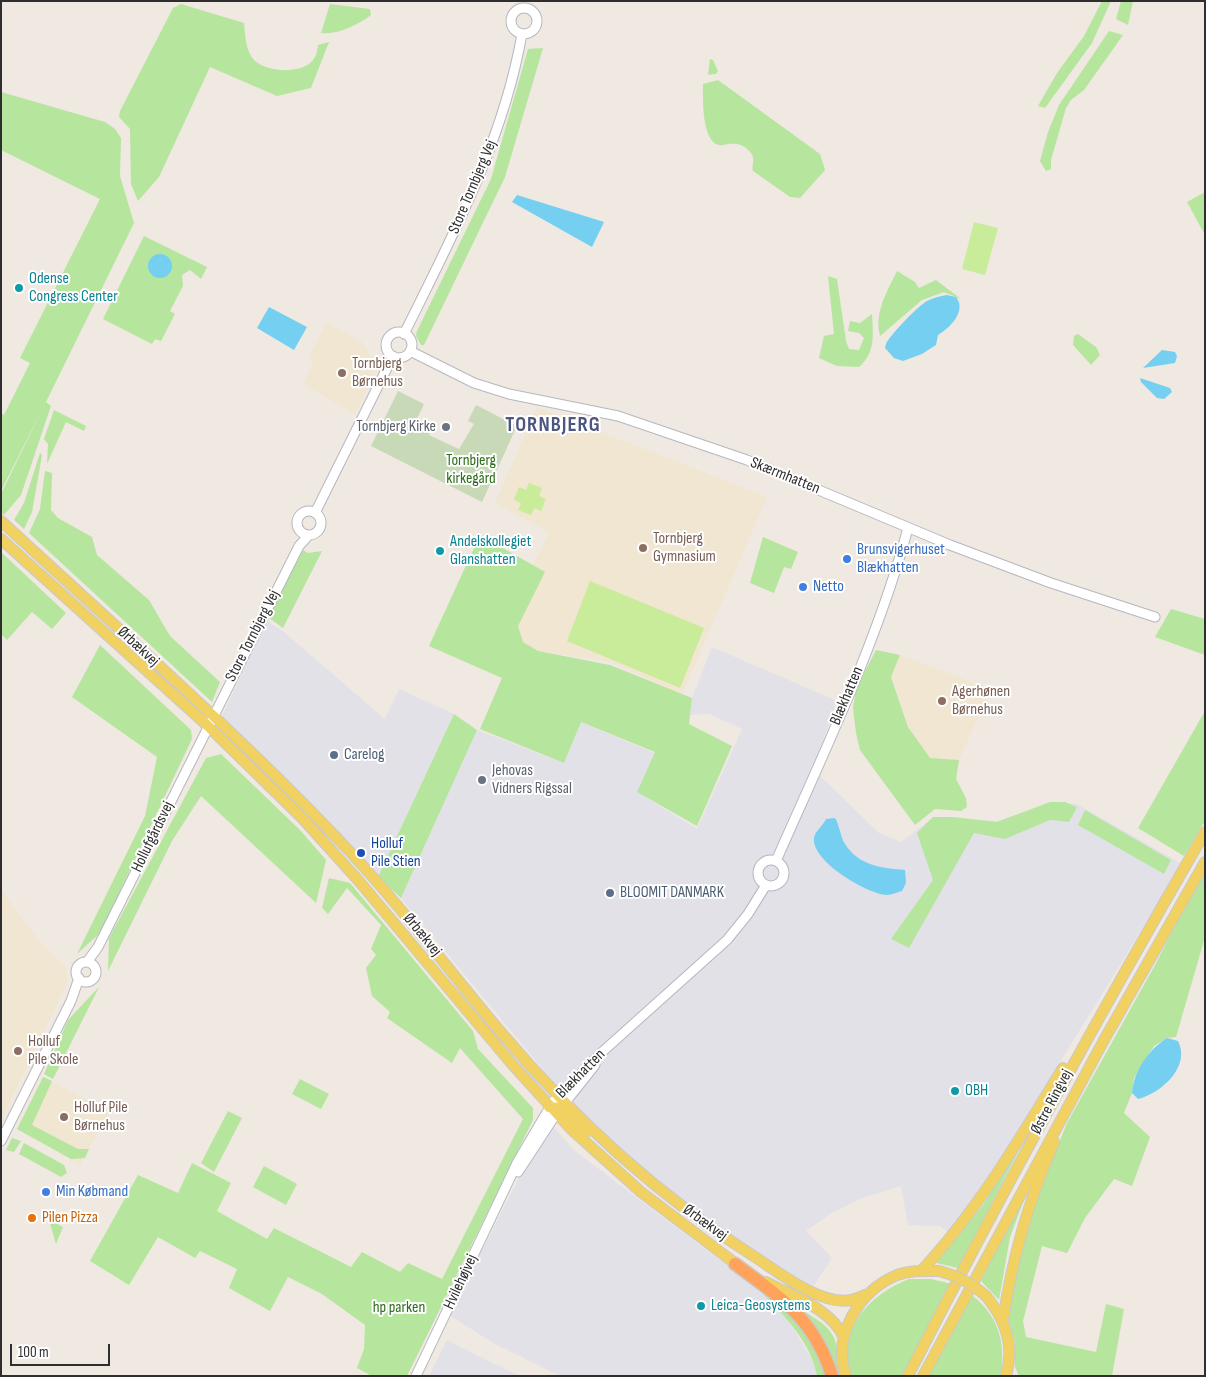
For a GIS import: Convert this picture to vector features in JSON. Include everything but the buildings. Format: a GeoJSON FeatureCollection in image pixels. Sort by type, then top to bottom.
{"type":"FeatureCollection","features":[{"type":"Feature","properties":{"kind":"highway"},"geometry":{"type":"LineString","coordinates":[[735,1264],[797,1312],[820,1345],[832,1376]]}},
{"type":"Feature","properties":{"kind":"main road","name":"Ørbækvej"},"geometry":{"type":"LineString","coordinates":[[1,521],[213,716],[351,853],[404,914],[557,1105],[641,1192],[735,1264],[824,1314],[840,1328],[844,1338]]}},
{"type":"Feature","properties":{"kind":"main road","name":"Ørbækvej"},"geometry":{"type":"LineString","coordinates":[[1,540],[208,726],[265,781],[358,880],[505,1056],[604,1149],[616,1154],[722,1236],[822,1297],[831,1300],[851,1300],[868,1294]]}},
{"type":"Feature","properties":{"kind":"main road","name":"Østre Ringvej"},"geometry":{"type":"LineString","coordinates":[[908,1376],[984,1228],[1105,1005],[1205,832]]}},
{"type":"Feature","properties":{"kind":"main road","name":"Østre Ringvej"},"geometry":{"type":"LineString","coordinates":[[923,1376],[1104,1040],[1205,862]]}},
{"type":"Feature","properties":{"kind":"main road"},"geometry":{"type":"LineString","coordinates":[[922,1270],[941,1250],[974,1208],[1105,1005]]}},
{"type":"Feature","properties":{"kind":"main road"},"geometry":{"type":"LineString","coordinates":[[1009,1373],[1010,1352],[1003,1320],[1017,1244],[1029,1204],[1057,1135],[1092,1069],[1104,1040]]}},
{"type":"Feature","properties":{"kind":"main road"},"geometry":{"type":"LineString","coordinates":[[846,1376],[843,1355],[844,1338],[852,1315],[868,1294],[882,1283],[898,1275],[922,1270],[940,1271],[957,1276],[972,1284],[986,1296],[1003,1320]]}},
{"type":"Feature","properties":{"kind":"street"},"geometry":{"type":"LineString","coordinates":[[526,5],[536,15],[537,24],[532,32],[522,34],[514,29],[512,20],[516,11],[526,5]]}},
{"type":"Feature","properties":{"kind":"street","name":"Store Tornbjerg Vej"},"geometry":{"type":"LineString","coordinates":[[404,334],[465,211],[487,160],[503,112],[522,34]]}},
{"type":"Feature","properties":{"kind":"street"},"geometry":{"type":"LineString","coordinates":[[395,333],[404,334],[411,341],[410,351],[403,357],[393,356],[387,349],[388,340],[395,333]]}},
{"type":"Feature","properties":{"kind":"street","name":"Skærmhatten"},"geometry":{"type":"LineString","coordinates":[[410,351],[474,383],[509,394],[618,416],[746,460],[908,528],[1044,581],[1155,617]]}},
{"type":"Feature","properties":{"kind":"street"},"geometry":{"type":"LineString","coordinates":[[315,513],[393,356]]}},
{"type":"Feature","properties":{"kind":"street"},"geometry":{"type":"LineString","coordinates":[[308,512],[315,513],[320,518],[321,526],[315,534],[305,533],[298,521],[301,515],[308,512]]}},
{"type":"Feature","properties":{"kind":"street","name":"Blækhatten"},"geometry":{"type":"LineString","coordinates":[[776,861],[873,635],[892,587],[908,528]]}},
{"type":"Feature","properties":{"kind":"street","name":"Store Tornbjerg Vej"},"geometry":{"type":"LineString","coordinates":[[208,726],[305,533]]}},
{"type":"Feature","properties":{"kind":"street","name":"Hollufgårdsvej"},"geometry":{"type":"LineString","coordinates":[[90,964],[208,726]]}},
{"type":"Feature","properties":{"kind":"street"},"geometry":{"type":"LineString","coordinates":[[776,861],[783,867],[783,879],[774,886],[766,885],[760,879],[760,868],[765,862],[776,861]]}},
{"type":"Feature","properties":{"kind":"street","name":"Blækhatten"},"geometry":{"type":"LineString","coordinates":[[557,1105],[614,1042],[727,940],[748,914],[766,885]]}},
{"type":"Feature","properties":{"kind":"street"},"geometry":{"type":"LineString","coordinates":[[90,964],[95,975],[91,980],[82,980],[76,972],[78,966],[90,964]]}},
{"type":"Feature","properties":{"kind":"street"},"geometry":{"type":"LineString","coordinates":[[1,1141],[82,980]]}},
{"type":"Feature","properties":{"kind":"street","name":"Hvilehøjvej"},"geometry":{"type":"LineString","coordinates":[[416,1376],[518,1160],[557,1105]]}},
{"type":"Feature","properties":{"kind":"shaded area","name":"Tornbjerg Børnehus"},"geometry":{"type":"Polygon","coordinates":[[[326,323],[361,341],[372,357],[381,362],[355,414],[303,384],[314,362],[308,358],[326,323]]]}},
{"type":"Feature","properties":{"kind":"shaded area","name":"Tornbjerg Gymnasium"},"geometry":{"type":"Polygon","coordinates":[[[537,407],[767,497],[682,695],[611,662],[538,651],[523,642],[518,626],[545,572],[533,565],[549,532],[495,503],[537,407]]]}},
{"type":"Feature","properties":{"kind":"shaded area"},"geometry":{"type":"Polygon","coordinates":[[[267,621],[284,632],[385,719],[399,689],[454,714],[378,877],[329,821],[221,718],[267,621]]]}},
{"type":"Feature","properties":{"kind":"shaded area"},"geometry":{"type":"Polygon","coordinates":[[[712,647],[837,701],[813,769],[879,833],[901,842],[931,819],[997,821],[1051,803],[1077,804],[1182,864],[1012,1140],[949,1233],[940,1226],[908,1225],[901,1186],[862,1198],[833,1212],[806,1231],[832,1258],[813,1287],[728,1235],[676,1196],[619,1147],[560,1090],[401,898],[477,730],[564,763],[580,722],[655,753],[637,792],[697,829],[742,729],[709,714],[690,715],[692,698],[712,647]]]}},
{"type":"Feature","properties":{"kind":"shaded area","name":"Agerhønen Børnehus"},"geometry":{"type":"Polygon","coordinates":[[[900,655],[991,689],[959,760],[930,758],[912,735],[891,677],[900,655]]]}},
{"type":"Feature","properties":{"kind":"shaded area","name":"Holluf Pile Skole"},"geometry":{"type":"Polygon","coordinates":[[[1,889],[35,936],[66,967],[68,981],[1,1121],[1,889]]]}},
{"type":"Feature","properties":{"kind":"shaded area","name":"Holluf Pile Børnehus"},"geometry":{"type":"Polygon","coordinates":[[[43,1077],[109,1112],[80,1165],[17,1129],[43,1077]]]}},
{"type":"Feature","properties":{"kind":"shaded area"},"geometry":{"type":"Polygon","coordinates":[[[548,1121],[575,1151],[757,1288],[787,1318],[814,1363],[817,1376],[560,1376],[493,1343],[449,1315],[548,1121]]]}},
{"type":"Feature","properties":{"kind":"shaded area"},"geometry":{"type":"Polygon","coordinates":[[[447,1340],[493,1363],[520,1376],[429,1376],[447,1340]]]}},
{"type":"Feature","properties":{"kind":"green space"},"geometry":{"type":"Polygon","coordinates":[[[1102,1],[1111,1],[1092,43],[1045,108],[1038,106],[1057,73],[1084,36],[1102,1]]]}},
{"type":"Feature","properties":{"kind":"green space"},"geometry":{"type":"Polygon","coordinates":[[[1121,1],[1133,1],[1128,25],[1116,19],[1121,1]]]}},
{"type":"Feature","properties":{"kind":"green space"},"geometry":{"type":"Polygon","coordinates":[[[181,4],[244,23],[246,43],[251,57],[268,68],[286,70],[304,67],[315,57],[318,45],[329,42],[311,88],[277,96],[210,67],[159,177],[138,201],[131,184],[130,129],[119,117],[120,111],[173,8],[181,4]]]}},
{"type":"Feature","properties":{"kind":"green space"},"geometry":{"type":"Polygon","coordinates":[[[330,4],[370,9],[371,15],[347,28],[321,33],[330,4]]]}},
{"type":"Feature","properties":{"kind":"green space"},"geometry":{"type":"Polygon","coordinates":[[[1109,31],[1123,35],[1084,90],[1071,100],[1066,108],[1051,160],[1051,169],[1046,171],[1040,161],[1048,132],[1059,105],[1109,31]]]}},
{"type":"Feature","properties":{"kind":"green space"},"geometry":{"type":"Polygon","coordinates":[[[543,48],[505,177],[424,345],[421,345],[416,336],[417,331],[491,179],[528,49],[543,48]]]}},
{"type":"Feature","properties":{"kind":"green space"},"geometry":{"type":"Polygon","coordinates":[[[710,59],[713,60],[718,71],[716,74],[708,75],[710,59]]]}},
{"type":"Feature","properties":{"kind":"green space"},"geometry":{"type":"Polygon","coordinates":[[[718,80],[820,154],[825,170],[800,198],[790,197],[753,171],[751,153],[741,145],[716,144],[711,139],[705,120],[703,84],[718,80]]]}},
{"type":"Feature","properties":{"kind":"green space"},"geometry":{"type":"Polygon","coordinates":[[[1,92],[105,122],[115,129],[121,138],[120,176],[134,223],[46,402],[51,406],[21,495],[4,515],[1,512],[1,494],[44,406],[1,491],[1,413],[4,415],[30,363],[20,358],[100,199],[1,150],[1,92]]]}},
{"type":"Feature","properties":{"kind":"green space"},"geometry":{"type":"Polygon","coordinates":[[[1205,192],[1205,235],[1187,202],[1205,192]]]}},
{"type":"Feature","properties":{"kind":"green space"},"geometry":{"type":"Polygon","coordinates":[[[974,222],[998,228],[985,275],[962,269],[974,222]]]}},
{"type":"Feature","properties":{"kind":"green space"},"geometry":{"type":"Polygon","coordinates":[[[144,236],[207,267],[201,279],[190,270],[182,275],[183,286],[170,311],[175,314],[161,341],[155,339],[152,344],[103,319],[144,236]]]}},
{"type":"Feature","properties":{"kind":"green space"},"geometry":{"type":"Polygon","coordinates":[[[897,271],[915,282],[919,288],[936,280],[961,299],[944,292],[922,300],[880,336],[880,310],[897,271]]]}},
{"type":"Feature","properties":{"kind":"green space"},"geometry":{"type":"Polygon","coordinates":[[[828,276],[837,279],[846,341],[849,349],[859,350],[864,338],[859,333],[848,331],[850,321],[860,323],[872,314],[873,336],[871,349],[859,367],[837,366],[819,358],[824,336],[834,334],[828,276]]]}},
{"type":"Feature","properties":{"kind":"green space"},"geometry":{"type":"Polygon","coordinates":[[[1078,334],[1096,347],[1100,355],[1091,365],[1073,345],[1074,336],[1078,334]]]}},
{"type":"Feature","properties":{"kind":"green space","name":"Tornbjerg kirkegård"},"geometry":{"type":"Polygon","coordinates":[[[398,391],[424,404],[415,423],[431,429],[429,435],[459,449],[474,424],[468,421],[476,405],[517,426],[482,502],[371,446],[398,391]]]}},
{"type":"Feature","properties":{"kind":"green space"},"geometry":{"type":"Polygon","coordinates":[[[54,410],[86,426],[84,431],[66,422],[47,464],[48,444],[44,439],[54,410]]]}},
{"type":"Feature","properties":{"kind":"green space"},"geometry":{"type":"Polygon","coordinates":[[[40,453],[42,455],[32,512],[24,529],[14,520],[24,503],[40,453]]]}},
{"type":"Feature","properties":{"kind":"green space"},"geometry":{"type":"Polygon","coordinates":[[[45,471],[52,473],[51,510],[58,518],[92,537],[97,555],[149,600],[170,636],[220,682],[212,702],[29,533],[40,509],[45,471]]]}},
{"type":"Feature","properties":{"kind":"green space"},"geometry":{"type":"Polygon","coordinates":[[[529,483],[542,488],[539,496],[546,499],[541,511],[534,508],[531,515],[518,510],[521,503],[514,500],[519,487],[526,490],[529,483]]]}},
{"type":"Feature","properties":{"kind":"green space"},"geometry":{"type":"Polygon","coordinates":[[[480,535],[545,572],[518,626],[523,642],[538,651],[610,665],[692,698],[689,724],[732,746],[697,826],[637,792],[655,752],[581,722],[564,763],[480,729],[502,678],[429,646],[480,535]]]}},
{"type":"Feature","properties":{"kind":"green space"},"geometry":{"type":"Polygon","coordinates":[[[763,537],[798,552],[791,569],[784,567],[774,593],[750,583],[763,537]]]}},
{"type":"Feature","properties":{"kind":"green space"},"geometry":{"type":"Polygon","coordinates":[[[303,550],[308,553],[322,551],[283,628],[268,617],[303,550]]]}},
{"type":"Feature","properties":{"kind":"green space"},"geometry":{"type":"Polygon","coordinates":[[[1,552],[66,613],[52,629],[32,612],[7,640],[1,634],[1,552]]]}},
{"type":"Feature","properties":{"kind":"green space"},"geometry":{"type":"Polygon","coordinates":[[[590,581],[704,628],[680,688],[567,641],[590,581]]]}},
{"type":"Feature","properties":{"kind":"green space"},"geometry":{"type":"Polygon","coordinates":[[[1171,609],[1205,619],[1205,655],[1155,637],[1171,609]]]}},
{"type":"Feature","properties":{"kind":"green space"},"geometry":{"type":"Polygon","coordinates":[[[100,645],[191,730],[192,739],[100,933],[77,954],[145,816],[157,757],[72,697],[100,645]]]}},
{"type":"Feature","properties":{"kind":"green space"},"geometry":{"type":"Polygon","coordinates":[[[876,650],[900,655],[891,677],[908,727],[930,758],[959,760],[956,779],[966,798],[967,807],[961,811],[935,809],[915,825],[860,750],[853,708],[856,689],[876,650]]]}},
{"type":"Feature","properties":{"kind":"green space"},"geometry":{"type":"Polygon","coordinates":[[[1205,711],[1205,821],[1184,856],[1138,828],[1205,711]]]}},
{"type":"Feature","properties":{"kind":"green space"},"geometry":{"type":"Polygon","coordinates":[[[454,714],[477,730],[401,898],[378,877],[454,714]]]}},
{"type":"Feature","properties":{"kind":"green space"},"geometry":{"type":"Polygon","coordinates":[[[221,754],[301,831],[326,860],[316,903],[201,796],[172,841],[108,971],[109,938],[206,758],[221,754]]]}},
{"type":"Feature","properties":{"kind":"green space"},"geometry":{"type":"Polygon","coordinates":[[[1050,802],[1065,802],[1077,807],[1069,822],[1050,820],[1005,839],[974,833],[909,948],[891,939],[933,880],[917,833],[933,817],[953,817],[997,822],[1050,802]]]}},
{"type":"Feature","properties":{"kind":"green space"},"geometry":{"type":"Polygon","coordinates":[[[1085,810],[1171,860],[1164,874],[1078,825],[1085,810]]]}},
{"type":"Feature","properties":{"kind":"green space"},"geometry":{"type":"Polygon","coordinates":[[[1202,873],[1205,875],[1205,937],[1176,1037],[1167,1038],[1154,1046],[1134,1078],[1132,1093],[1124,1113],[1150,1137],[1132,1186],[1114,1179],[1085,1218],[1067,1253],[1042,1246],[1023,1321],[1026,1337],[1096,1352],[1106,1304],[1124,1309],[1112,1376],[1019,1376],[1015,1367],[1015,1342],[1008,1318],[1021,1242],[1039,1191],[1067,1123],[1155,965],[1202,873]]]}},
{"type":"Feature","properties":{"kind":"green space","name":"hp parken"},"geometry":{"type":"Polygon","coordinates":[[[329,878],[350,883],[473,1031],[478,1049],[533,1108],[533,1120],[407,1376],[372,1376],[357,1368],[364,1349],[365,1325],[322,1294],[288,1277],[270,1311],[229,1288],[237,1269],[200,1251],[195,1258],[158,1237],[129,1285],[90,1261],[138,1175],[178,1193],[192,1163],[231,1183],[217,1211],[267,1239],[274,1228],[351,1267],[362,1252],[400,1272],[408,1263],[442,1279],[523,1119],[460,1048],[452,1063],[387,1018],[390,1012],[372,996],[366,968],[376,955],[371,949],[381,925],[347,888],[328,914],[322,908],[329,878]]]}},
{"type":"Feature","properties":{"kind":"green space"},"geometry":{"type":"Polygon","coordinates":[[[99,987],[53,1079],[44,1074],[68,1020],[99,987]]]}},
{"type":"Feature","properties":{"kind":"green space"},"geometry":{"type":"Polygon","coordinates":[[[43,1077],[52,1081],[32,1125],[78,1149],[89,1149],[85,1158],[71,1159],[17,1129],[43,1077]]]}},
{"type":"Feature","properties":{"kind":"green space"},"geometry":{"type":"Polygon","coordinates":[[[300,1079],[329,1094],[321,1109],[292,1094],[300,1079]]]}},
{"type":"Feature","properties":{"kind":"green space"},"geometry":{"type":"Polygon","coordinates":[[[228,1111],[242,1118],[214,1172],[201,1163],[228,1111]]]}},
{"type":"Feature","properties":{"kind":"green space"},"geometry":{"type":"Polygon","coordinates":[[[1031,1127],[958,1268],[936,1263],[983,1205],[1031,1127]]]}},
{"type":"Feature","properties":{"kind":"green space"},"geometry":{"type":"Polygon","coordinates":[[[12,1138],[21,1141],[14,1152],[6,1150],[12,1138]]]}},
{"type":"Feature","properties":{"kind":"green space"},"geometry":{"type":"Polygon","coordinates":[[[24,1143],[64,1165],[67,1173],[61,1177],[19,1154],[24,1143]]]}},
{"type":"Feature","properties":{"kind":"green space"},"geometry":{"type":"Polygon","coordinates":[[[264,1166],[297,1184],[286,1205],[253,1187],[264,1166]]]}},
{"type":"Feature","properties":{"kind":"green space"},"geometry":{"type":"Polygon","coordinates":[[[1031,1181],[1010,1237],[999,1300],[981,1281],[1031,1181]]]}},
{"type":"Feature","properties":{"kind":"green space"},"geometry":{"type":"Polygon","coordinates":[[[49,1220],[63,1227],[56,1244],[49,1220]]]}},
{"type":"Feature","properties":{"kind":"green space"},"geometry":{"type":"Polygon","coordinates":[[[909,1279],[931,1279],[952,1284],[905,1376],[852,1376],[848,1359],[852,1329],[869,1304],[881,1294],[909,1279]]]}},
{"type":"Feature","properties":{"kind":"green space"},"geometry":{"type":"Polygon","coordinates":[[[757,1288],[796,1320],[814,1349],[825,1376],[817,1376],[814,1363],[802,1339],[785,1317],[757,1288]]]}},
{"type":"Feature","properties":{"kind":"green space"},"geometry":{"type":"Polygon","coordinates":[[[969,1293],[987,1310],[998,1329],[1002,1351],[1001,1376],[927,1376],[969,1293]]]}},
{"type":"Feature","properties":{"kind":"green space"},"geometry":{"type":"Polygon","coordinates":[[[795,1306],[826,1327],[831,1333],[838,1349],[842,1376],[837,1376],[795,1306]]]}},
{"type":"Feature","properties":{"kind":"water"},"geometry":{"type":"Polygon","coordinates":[[[517,195],[604,222],[592,247],[512,202],[517,195]]]}},
{"type":"Feature","properties":{"kind":"water"},"geometry":{"type":"Polygon","coordinates":[[[160,254],[169,257],[172,266],[169,275],[160,278],[151,275],[148,266],[151,257],[160,254]]]}},
{"type":"Feature","properties":{"kind":"water"},"geometry":{"type":"Polygon","coordinates":[[[947,295],[956,297],[960,308],[952,324],[938,335],[936,345],[922,354],[903,361],[894,358],[885,348],[893,334],[911,314],[927,301],[947,295]]]}},
{"type":"Feature","properties":{"kind":"water"},"geometry":{"type":"Polygon","coordinates":[[[269,307],[307,327],[294,350],[257,328],[269,307]]]}},
{"type":"Feature","properties":{"kind":"water"},"geometry":{"type":"Polygon","coordinates":[[[1162,350],[1175,352],[1177,356],[1175,363],[1143,368],[1162,350]]]}},
{"type":"Feature","properties":{"kind":"water"},"geometry":{"type":"Polygon","coordinates":[[[1140,378],[1170,388],[1172,392],[1164,399],[1157,398],[1141,382],[1140,378]]]}},
{"type":"Feature","properties":{"kind":"water"},"geometry":{"type":"Polygon","coordinates":[[[835,818],[845,844],[857,857],[880,867],[905,870],[906,883],[902,891],[887,895],[867,889],[842,875],[821,856],[815,847],[815,835],[826,819],[835,818]]]}},
{"type":"Feature","properties":{"kind":"water"},"geometry":{"type":"Polygon","coordinates":[[[1167,1038],[1178,1041],[1181,1050],[1181,1060],[1177,1069],[1165,1085],[1138,1099],[1132,1093],[1139,1069],[1148,1055],[1167,1038]]]}},
{"type":"Feature","properties":{"kind":"place","name":"Odense Congress Center"},"geometry":{"type":"Point","coordinates":[19,288]}},
{"type":"Feature","properties":{"kind":"place","name":"Tornbjerg Børnehus"},"geometry":{"type":"Point","coordinates":[342,373]}},
{"type":"Feature","properties":{"kind":"place","name":"Tornbjerg Kirke"},"geometry":{"type":"Point","coordinates":[446,427]}},
{"type":"Feature","properties":{"kind":"place","name":"Tornbjerg Gymnasium"},"geometry":{"type":"Point","coordinates":[643,548]}},
{"type":"Feature","properties":{"kind":"place","name":"Andelskollegiet Glanshatten"},"geometry":{"type":"Point","coordinates":[440,551]}},
{"type":"Feature","properties":{"kind":"place","name":"Brunsvigerhuset Blækhatten"},"geometry":{"type":"Point","coordinates":[847,559]}},
{"type":"Feature","properties":{"kind":"place","name":"Netto"},"geometry":{"type":"Point","coordinates":[803,587]}},
{"type":"Feature","properties":{"kind":"place","name":"Agerhønen Børnehus"},"geometry":{"type":"Point","coordinates":[942,701]}},
{"type":"Feature","properties":{"kind":"place","name":"Carelog"},"geometry":{"type":"Point","coordinates":[334,755]}},
{"type":"Feature","properties":{"kind":"place","name":"Jehovas Vidners Rigssal"},"geometry":{"type":"Point","coordinates":[482,780]}},
{"type":"Feature","properties":{"kind":"place","name":"Holluf Pile Stien"},"geometry":{"type":"Point","coordinates":[361,853]}},
{"type":"Feature","properties":{"kind":"place","name":"BLOOMIT DANMARK"},"geometry":{"type":"Point","coordinates":[610,893]}},
{"type":"Feature","properties":{"kind":"place","name":"Holluf Pile Skole"},"geometry":{"type":"Point","coordinates":[18,1051]}},
{"type":"Feature","properties":{"kind":"place","name":"OBH"},"geometry":{"type":"Point","coordinates":[955,1091]}},
{"type":"Feature","properties":{"kind":"place","name":"Holluf Pile Børnehus"},"geometry":{"type":"Point","coordinates":[64,1117]}},
{"type":"Feature","properties":{"kind":"place","name":"Min Købmand"},"geometry":{"type":"Point","coordinates":[46,1192]}},
{"type":"Feature","properties":{"kind":"place","name":"Pilen Pizza"},"geometry":{"type":"Point","coordinates":[32,1218]}},
{"type":"Feature","properties":{"kind":"place","name":"Leica-Geosystems"},"geometry":{"type":"Point","coordinates":[701,1306]}},
{"type":"Feature","properties":{"kind":"district","name":"TORNBJERG"},"geometry":{"type":"Point","coordinates":[553,426]}}]}
